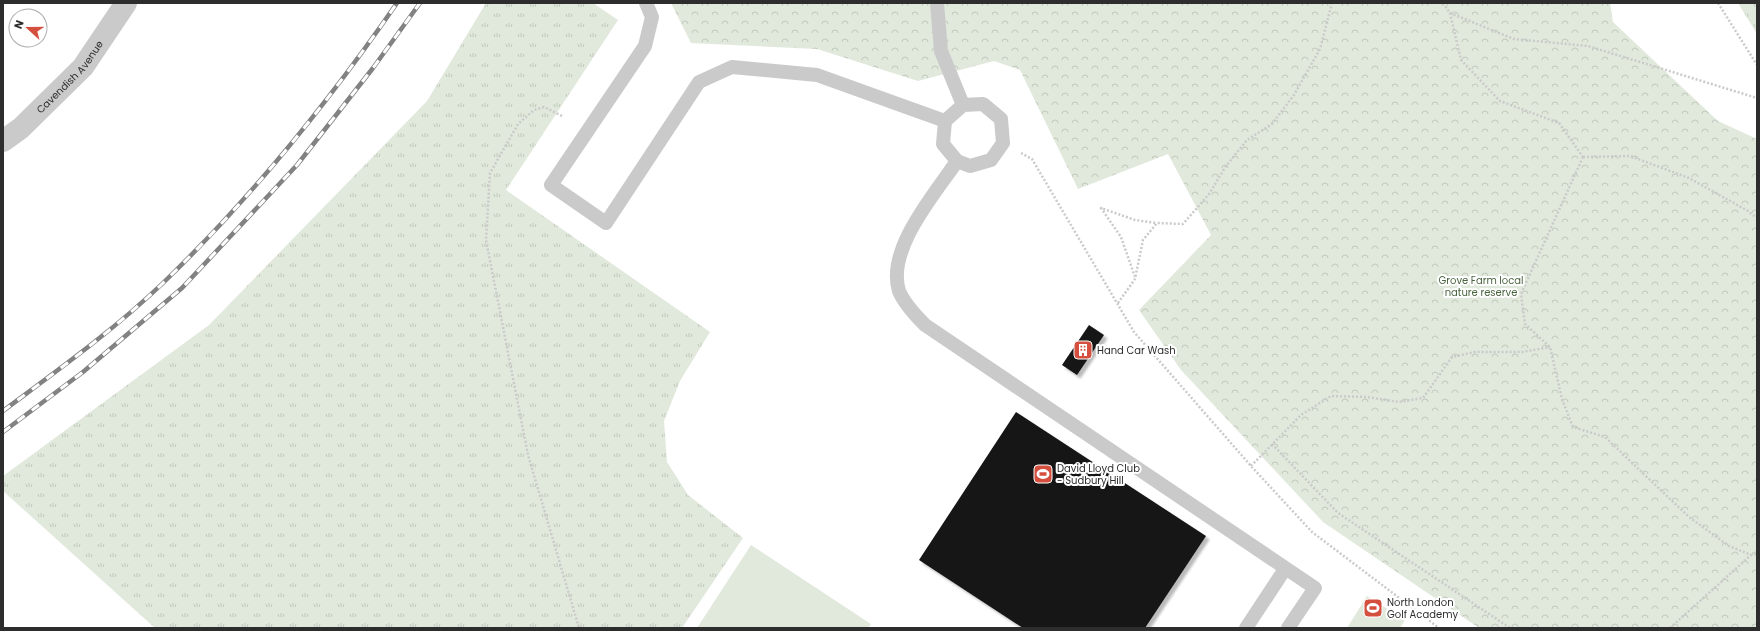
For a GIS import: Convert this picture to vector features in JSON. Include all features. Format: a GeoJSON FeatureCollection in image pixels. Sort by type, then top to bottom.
{"type":"FeatureCollection","features":[{"type":"Feature","properties":{"kind":"street","name":"Cavendish Avenue"},"geometry":{"type":"LineString","coordinates":[[3,141],[21,128],[83,67],[126,3]]}},
{"type":"Feature","properties":{"kind":"lane"},"geometry":{"type":"LineString","coordinates":[[646,3],[652,17],[645,46],[551,185],[606,223],[699,82],[732,67],[817,75],[944,121]]}},
{"type":"Feature","properties":{"kind":"lane"},"geometry":{"type":"LineString","coordinates":[[937,3],[941,51],[963,105]]}},
{"type":"Feature","properties":{"kind":"lane"},"geometry":{"type":"LineString","coordinates":[[983,104],[1001,119],[1003,143],[991,160],[970,166],[957,161],[943,144],[944,121],[963,105],[983,104]]}},
{"type":"Feature","properties":{"kind":"lane"},"geometry":{"type":"LineString","coordinates":[[957,161],[907,234],[897,263],[899,291],[913,313],[932,329],[1315,588],[1288,628]]}},
{"type":"Feature","properties":{"kind":"lane"},"geometry":{"type":"LineString","coordinates":[[1246,628],[1285,569]]}},
{"type":"Feature","properties":{"kind":"path"},"geometry":{"type":"LineString","coordinates":[[1135,279],[1121,237],[1101,208],[1135,220],[1156,223],[1183,224],[1209,194],[1226,166],[1247,140],[1272,124],[1294,95],[1320,49],[1332,3]]}},
{"type":"Feature","properties":{"kind":"path"},"geometry":{"type":"LineString","coordinates":[[1443,3],[1450,13],[1461,60],[1500,101],[1559,123],[1583,157]]}},
{"type":"Feature","properties":{"kind":"path"},"geometry":{"type":"LineString","coordinates":[[1718,3],[1757,65]]}},
{"type":"Feature","properties":{"kind":"path"},"geometry":{"type":"LineString","coordinates":[[1450,13],[1514,39],[1588,46],[1757,98]]}},
{"type":"Feature","properties":{"kind":"path"},"geometry":{"type":"LineString","coordinates":[[562,116],[544,107],[534,110],[518,124],[490,173],[486,240],[528,455],[579,628]]}},
{"type":"Feature","properties":{"kind":"path"},"geometry":{"type":"LineString","coordinates":[[1003,143],[1032,159],[1134,332],[1251,466],[1312,532],[1439,628]]}},
{"type":"Feature","properties":{"kind":"path"},"geometry":{"type":"LineString","coordinates":[[1583,157],[1630,156],[1689,178],[1748,211],[1757,218]]}},
{"type":"Feature","properties":{"kind":"path"},"geometry":{"type":"LineString","coordinates":[[1583,157],[1521,294],[1524,324],[1550,347],[1562,398],[1573,427],[1605,437],[1689,517],[1729,546],[1751,555],[1757,554]]}},
{"type":"Feature","properties":{"kind":"path"},"geometry":{"type":"LineString","coordinates":[[1118,303],[1135,279],[1143,240],[1156,223]]}},
{"type":"Feature","properties":{"kind":"path"},"geometry":{"type":"LineString","coordinates":[[1251,466],[1301,415],[1331,396],[1367,397],[1399,402],[1423,398],[1452,357],[1475,352],[1522,352],[1550,347]]}},
{"type":"Feature","properties":{"kind":"path"},"geometry":{"type":"LineString","coordinates":[[1272,444],[1338,513],[1510,628]]}},
{"type":"Feature","properties":{"kind":"path"},"geometry":{"type":"LineString","coordinates":[[1670,628],[1751,555]]}},
{"type":"Feature","properties":{"kind":"green space"},"geometry":{"type":"Polygon","coordinates":[[[486,3],[593,3],[618,20],[506,190],[710,332],[680,381],[664,421],[667,462],[688,495],[743,538],[682,628],[155,628],[3,491],[3,476],[209,325],[427,101],[486,3]]]}},
{"type":"Feature","properties":{"kind":"green space","name":"Grove Farm local nature reserve"},"geometry":{"type":"Polygon","coordinates":[[[671,3],[1610,3],[1613,22],[1718,121],[1757,139],[1757,628],[1479,628],[1323,522],[1181,370],[1139,310],[1211,235],[1168,154],[1078,189],[1020,70],[994,61],[918,81],[817,49],[691,43],[671,3]]]}},
{"type":"Feature","properties":{"kind":"green space"},"geometry":{"type":"Polygon","coordinates":[[[1738,3],[1757,3],[1757,34],[1738,3]]]}},
{"type":"Feature","properties":{"kind":"green space"},"geometry":{"type":"Polygon","coordinates":[[[751,545],[871,624],[868,628],[697,628],[751,545]]]}},
{"type":"Feature","properties":{"kind":"green space","name":"North London Golf Academy"},"geometry":{"type":"Polygon","coordinates":[[[1367,596],[1405,620],[1400,628],[1347,628],[1367,596]]]}},
{"type":"Feature","properties":{"kind":"building","name":"Hand Car Wash"},"geometry":{"type":"Polygon","coordinates":[[[1089,325],[1104,335],[1077,375],[1062,365],[1089,325]]]}},
{"type":"Feature","properties":{"kind":"building","name":"David Lloyd Club - Sudbury Hill"},"geometry":{"type":"Polygon","coordinates":[[[1016,412],[1206,536],[1145,628],[1023,628],[919,560],[1016,412]]]}},
{"type":"Feature","properties":{"kind":"railway"},"geometry":{"type":"LineString","coordinates":[[3,411],[125,317],[163,283],[195,251],[258,183],[287,149],[344,77],[397,3]]}},
{"type":"Feature","properties":{"kind":"railway"},"geometry":{"type":"LineString","coordinates":[[3,432],[83,372],[182,288],[297,165],[373,68],[420,3]]}},
{"type":"Feature","properties":{"kind":"place","name":"Hand Car Wash"},"geometry":{"type":"Point","coordinates":[1083,350]}},
{"type":"Feature","properties":{"kind":"place","name":"David Lloyd Club - Sudbury Hill"},"geometry":{"type":"Point","coordinates":[1043,474]}},
{"type":"Feature","properties":{"kind":"place","name":"North London Golf Academy"},"geometry":{"type":"Point","coordinates":[1373,608]}}]}
